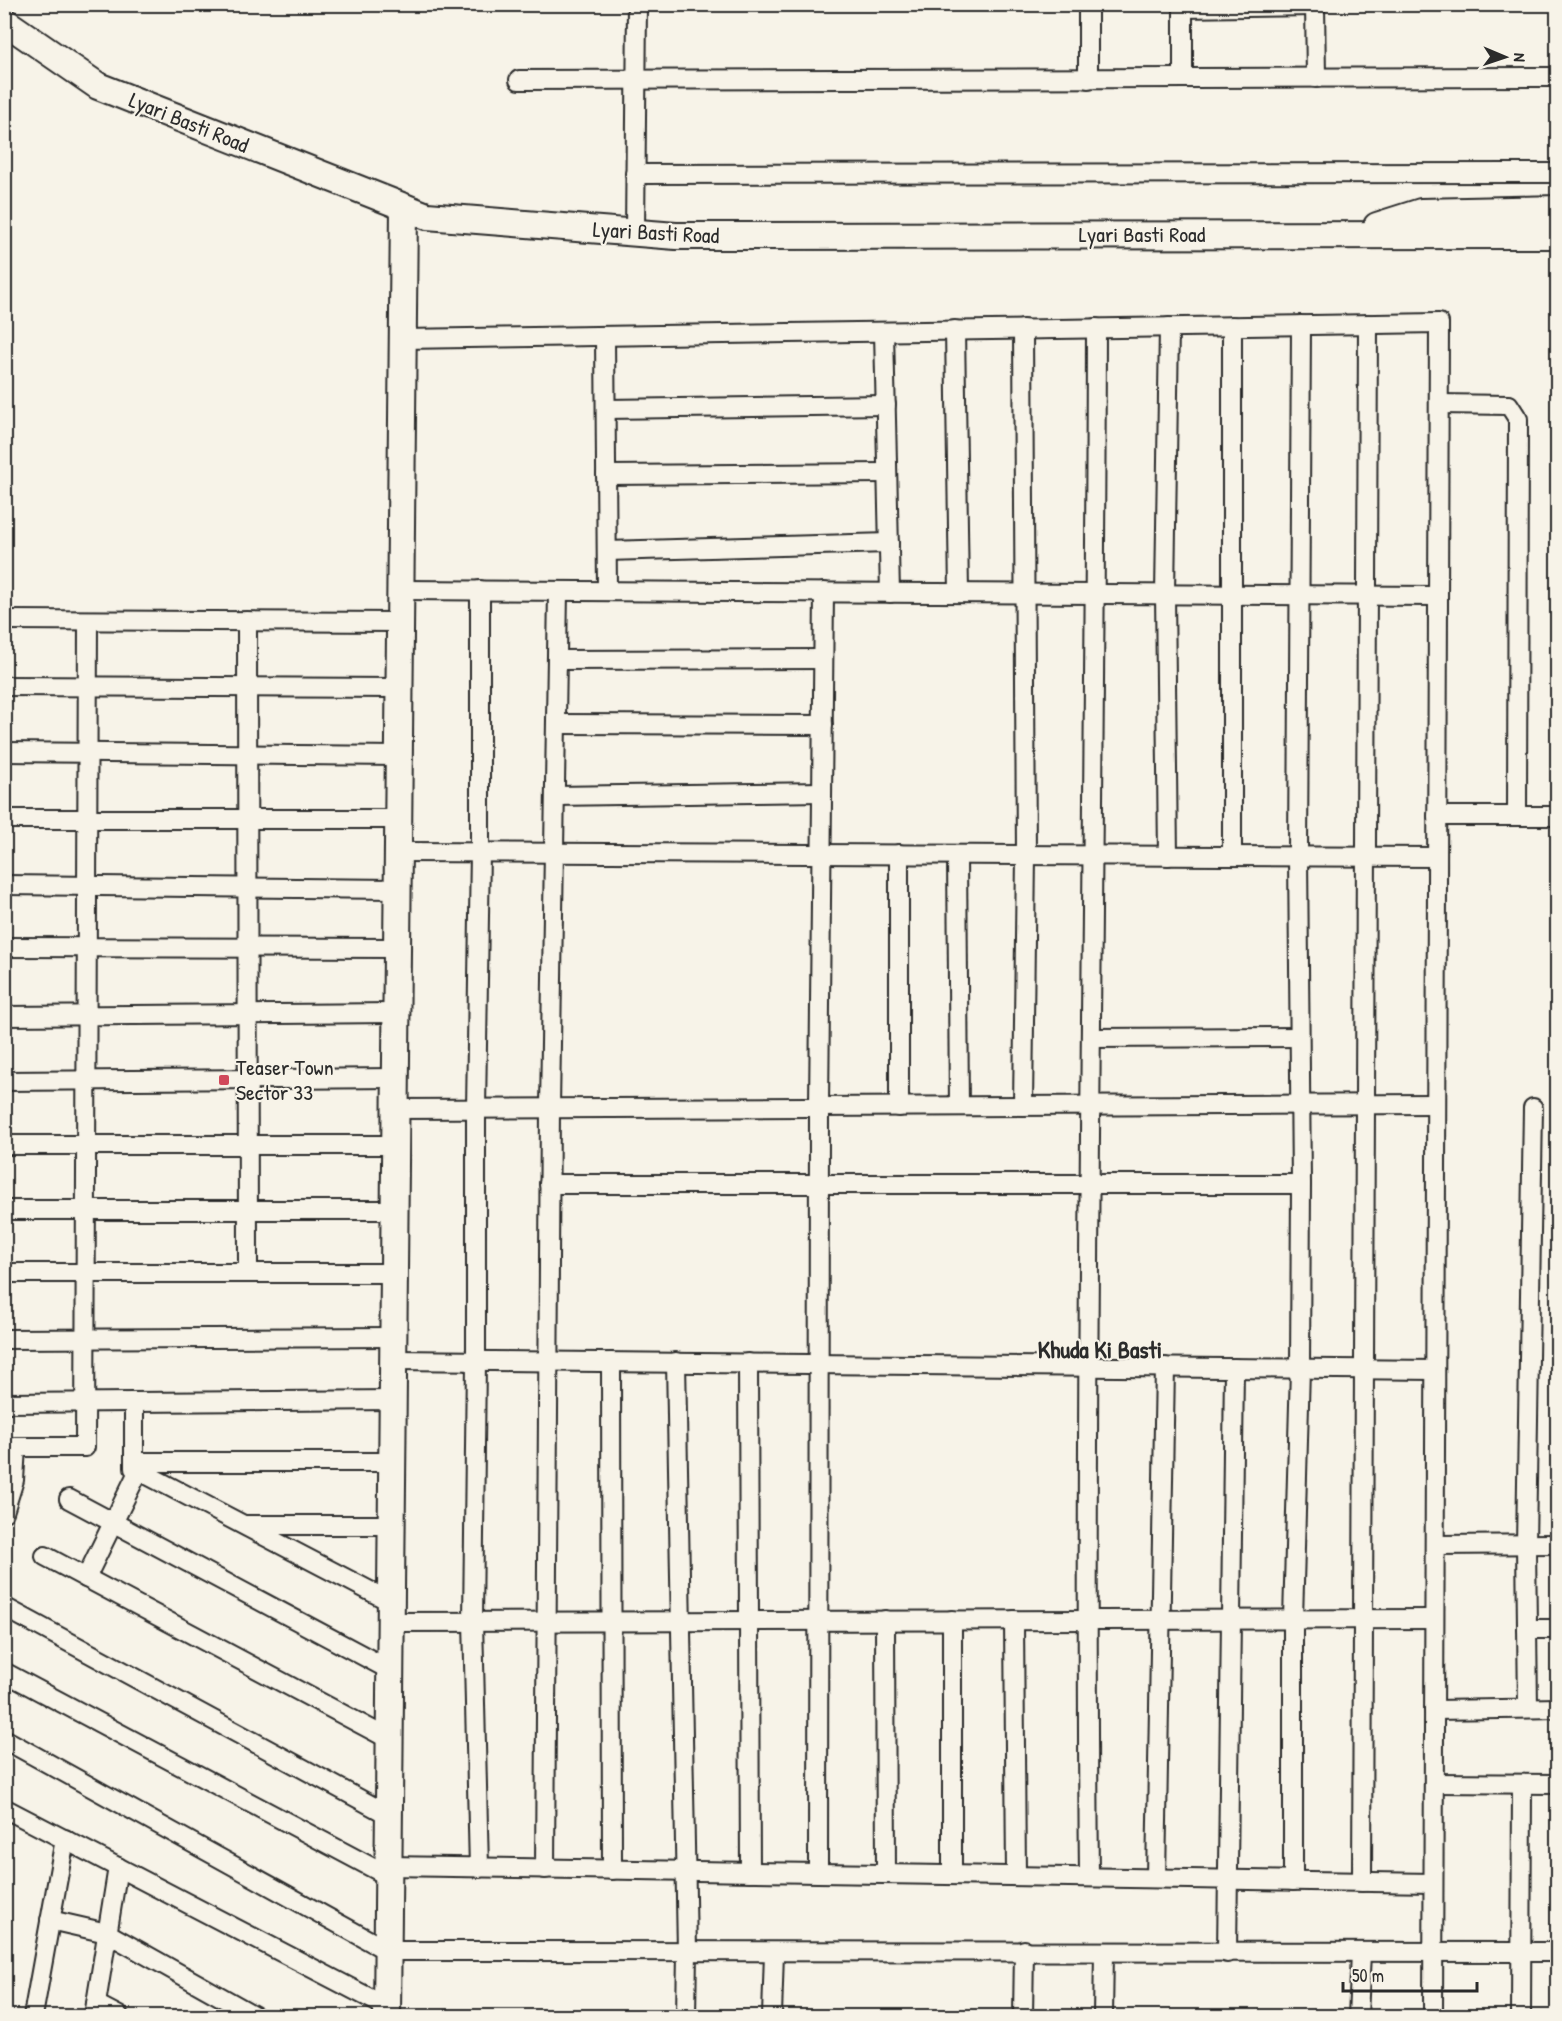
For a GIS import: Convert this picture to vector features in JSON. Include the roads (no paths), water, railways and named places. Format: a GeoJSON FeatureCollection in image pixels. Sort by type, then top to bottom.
{"type":"FeatureCollection","features":[{"type":"Feature","properties":{"kind":"main road","name":"Lyari Basti Road"},"geometry":{"type":"LineString","coordinates":[[4,21],[98,86],[427,216],[676,236],[1557,235]]}},
{"type":"Feature","properties":{"kind":"main road"},"geometry":{"type":"LineString","coordinates":[[387,2012],[404,207]]}},
{"type":"Feature","properties":{"kind":"main road","name":"Lyari Basti Road"},"geometry":{"type":"LineString","coordinates":[[1354,234],[1421,212],[1557,208]]}},
{"type":"Feature","properties":{"kind":"street"},"geometry":{"type":"LineString","coordinates":[[635,233],[637,4]]}},
{"type":"Feature","properties":{"kind":"street"},"geometry":{"type":"LineString","coordinates":[[1088,4],[1088,79]]}},
{"type":"Feature","properties":{"kind":"street"},"geometry":{"type":"LineString","coordinates":[[1183,78],[1183,6],[1315,5],[1316,78]]}},
{"type":"Feature","properties":{"kind":"street"},"geometry":{"type":"LineString","coordinates":[[519,80],[1557,78]]}},
{"type":"Feature","properties":{"kind":"street"},"geometry":{"type":"LineString","coordinates":[[635,174],[1557,172]]}},
{"type":"Feature","properties":{"kind":"street"},"geometry":{"type":"LineString","coordinates":[[402,339],[1439,323],[1433,2016]]}},
{"type":"Feature","properties":{"kind":"street"},"geometry":{"type":"LineString","coordinates":[[1362,1882],[1368,324]]}},
{"type":"Feature","properties":{"kind":"street"},"geometry":{"type":"LineString","coordinates":[[1293,1881],[1293,1619],[1300,1369],[1301,1184],[1298,856],[1301,325]]}},
{"type":"Feature","properties":{"kind":"street"},"geometry":{"type":"LineString","coordinates":[[1232,326],[1232,856]]}},
{"type":"Feature","properties":{"kind":"street"},"geometry":{"type":"LineString","coordinates":[[1168,327],[1165,594],[1168,856]]}},
{"type":"Feature","properties":{"kind":"street"},"geometry":{"type":"LineString","coordinates":[[1089,1877],[1086,1620],[1096,328]]}},
{"type":"Feature","properties":{"kind":"street"},"geometry":{"type":"LineString","coordinates":[[1023,329],[1026,855],[1023,1106]]}},
{"type":"Feature","properties":{"kind":"street"},"geometry":{"type":"LineString","coordinates":[[955,330],[959,593]]}},
{"type":"Feature","properties":{"kind":"street"},"geometry":{"type":"LineString","coordinates":[[884,332],[890,593]]}},
{"type":"Feature","properties":{"kind":"street"},"geometry":{"type":"LineString","coordinates":[[605,336],[607,591]]}},
{"type":"Feature","properties":{"kind":"street"},"geometry":{"type":"LineString","coordinates":[[1439,404],[1509,405],[1518,419],[1517,816]]}},
{"type":"Feature","properties":{"kind":"street"},"geometry":{"type":"LineString","coordinates":[[606,409],[886,405]]}},
{"type":"Feature","properties":{"kind":"street"},"geometry":{"type":"LineString","coordinates":[[606,475],[887,473]]}},
{"type":"Feature","properties":{"kind":"street"},"geometry":{"type":"LineString","coordinates":[[607,552],[889,543]]}},
{"type":"Feature","properties":{"kind":"street"},"geometry":{"type":"LineString","coordinates":[[400,590],[1438,596]]}},
{"type":"Feature","properties":{"kind":"street"},"geometry":{"type":"LineString","coordinates":[[479,1868],[473,1621],[480,590]]}},
{"type":"Feature","properties":{"kind":"street"},"geometry":{"type":"LineString","coordinates":[[545,1869],[549,1184],[558,591]]}},
{"type":"Feature","properties":{"kind":"street"},"geometry":{"type":"LineString","coordinates":[[818,1873],[819,1107],[824,592]]}},
{"type":"Feature","properties":{"kind":"street"},"geometry":{"type":"LineString","coordinates":[[4,620],[400,622]]}},
{"type":"Feature","properties":{"kind":"street"},"geometry":{"type":"LineString","coordinates":[[4,1512],[14,1480],[10,1448],[85,1447],[88,621]]}},
{"type":"Feature","properties":{"kind":"street"},"geometry":{"type":"LineString","coordinates":[[247,621],[248,1273]]}},
{"type":"Feature","properties":{"kind":"street"},"geometry":{"type":"LineString","coordinates":[[557,660],[823,659]]}},
{"type":"Feature","properties":{"kind":"street"},"geometry":{"type":"LineString","coordinates":[[4,686],[399,688]]}},
{"type":"Feature","properties":{"kind":"street"},"geometry":{"type":"LineString","coordinates":[[556,724],[823,725]]}},
{"type":"Feature","properties":{"kind":"street"},"geometry":{"type":"LineString","coordinates":[[4,752],[399,756]]}},
{"type":"Feature","properties":{"kind":"street"},"geometry":{"type":"LineString","coordinates":[[555,796],[822,792]]}},
{"type":"Feature","properties":{"kind":"street"},"geometry":{"type":"LineString","coordinates":[[1437,816],[1557,816]]}},
{"type":"Feature","properties":{"kind":"street"},"geometry":{"type":"LineString","coordinates":[[4,819],[398,819]]}},
{"type":"Feature","properties":{"kind":"street"},"geometry":{"type":"LineString","coordinates":[[398,852],[1437,857]]}},
{"type":"Feature","properties":{"kind":"street"},"geometry":{"type":"LineString","coordinates":[[899,854],[899,1107]]}},
{"type":"Feature","properties":{"kind":"street"},"geometry":{"type":"LineString","coordinates":[[957,855],[959,1106]]}},
{"type":"Feature","properties":{"kind":"street"},"geometry":{"type":"LineString","coordinates":[[4,885],[398,889]]}},
{"type":"Feature","properties":{"kind":"street"},"geometry":{"type":"LineString","coordinates":[[4,947],[397,948]]}},
{"type":"Feature","properties":{"kind":"street"},"geometry":{"type":"LineString","coordinates":[[4,1016],[396,1013]]}},
{"type":"Feature","properties":{"kind":"street"},"geometry":{"type":"LineString","coordinates":[[1090,1038],[1298,1037]]}},
{"type":"Feature","properties":{"kind":"street"},"geometry":{"type":"LineString","coordinates":[[4,1080],[396,1077]]}},
{"type":"Feature","properties":{"kind":"street"},"geometry":{"type":"LineString","coordinates":[[395,1109],[1436,1104]]}},
{"type":"Feature","properties":{"kind":"street"},"geometry":{"type":"LineString","coordinates":[[1528,1708],[1526,1545],[1533,1108]]}},
{"type":"Feature","properties":{"kind":"street"},"geometry":{"type":"LineString","coordinates":[[4,1145],[395,1145]]}},
{"type":"Feature","properties":{"kind":"street"},"geometry":{"type":"LineString","coordinates":[[549,1184],[1301,1184]]}},
{"type":"Feature","properties":{"kind":"street"},"geometry":{"type":"LineString","coordinates":[[4,1210],[394,1210]]}},
{"type":"Feature","properties":{"kind":"street"},"geometry":{"type":"LineString","coordinates":[[4,1274],[394,1273]]}},
{"type":"Feature","properties":{"kind":"street"},"geometry":{"type":"LineString","coordinates":[[4,1339],[85,1338],[393,1348],[476,1361],[1435,1370]]}},
{"type":"Feature","properties":{"kind":"street"},"geometry":{"type":"LineString","coordinates":[[611,1362],[612,1870]]}},
{"type":"Feature","properties":{"kind":"street"},"geometry":{"type":"LineString","coordinates":[[676,1362],[687,1951],[686,2016]]}},
{"type":"Feature","properties":{"kind":"street"},"geometry":{"type":"LineString","coordinates":[[748,1363],[750,1872]]}},
{"type":"Feature","properties":{"kind":"street"},"geometry":{"type":"LineString","coordinates":[[1156,1878],[1165,1367]]}},
{"type":"Feature","properties":{"kind":"street"},"geometry":{"type":"LineString","coordinates":[[1227,1953],[1234,1368]]}},
{"type":"Feature","properties":{"kind":"street"},"geometry":{"type":"LineString","coordinates":[[4,1403],[393,1400]]}},
{"type":"Feature","properties":{"kind":"street"},"geometry":{"type":"LineString","coordinates":[[86,1578],[113,1522],[136,1466],[134,1402]]}},
{"type":"Feature","properties":{"kind":"street"},"geometry":{"type":"LineString","coordinates":[[136,1466],[392,1462]]}},
{"type":"Feature","properties":{"kind":"street"},"geometry":{"type":"LineString","coordinates":[[136,1466],[243,1524],[391,1612],[473,1621],[1434,1619]]}},
{"type":"Feature","properties":{"kind":"street"},"geometry":{"type":"LineString","coordinates":[[69,1499],[390,1670]]}},
{"type":"Feature","properties":{"kind":"street"},"geometry":{"type":"LineString","coordinates":[[243,1524],[392,1525]]}},
{"type":"Feature","properties":{"kind":"street"},"geometry":{"type":"LineString","coordinates":[[1435,1545],[1557,1544]]}},
{"type":"Feature","properties":{"kind":"street"},"geometry":{"type":"LineString","coordinates":[[45,1556],[389,1739]]}},
{"type":"Feature","properties":{"kind":"street"},"geometry":{"type":"LineString","coordinates":[[4,1607],[389,1815]]}},
{"type":"Feature","properties":{"kind":"street"},"geometry":{"type":"LineString","coordinates":[[885,1620],[886,1874]]}},
{"type":"Feature","properties":{"kind":"street"},"geometry":{"type":"LineString","coordinates":[[952,1620],[952,1875]]}},
{"type":"Feature","properties":{"kind":"street"},"geometry":{"type":"LineString","coordinates":[[1014,1620],[1016,1876]]}},
{"type":"Feature","properties":{"kind":"street"},"geometry":{"type":"LineString","coordinates":[[1527,1629],[1557,1629]]}},
{"type":"Feature","properties":{"kind":"street"},"geometry":{"type":"LineString","coordinates":[[4,1672],[388,1871],[479,1868],[1433,1883]]}},
{"type":"Feature","properties":{"kind":"street"},"geometry":{"type":"LineString","coordinates":[[1434,1710],[1557,1708]]}},
{"type":"Feature","properties":{"kind":"street"},"geometry":{"type":"LineString","coordinates":[[4,1738],[388,1951],[1557,1952]]}},
{"type":"Feature","properties":{"kind":"street"},"geometry":{"type":"LineString","coordinates":[[1434,1783],[1557,1784]]}},
{"type":"Feature","properties":{"kind":"street"},"geometry":{"type":"LineString","coordinates":[[1521,2016],[1522,1784]]}},
{"type":"Feature","properties":{"kind":"street"},"geometry":{"type":"LineString","coordinates":[[5,1815],[65,1839],[387,2012]]}},
{"type":"Feature","properties":{"kind":"street"},"geometry":{"type":"LineString","coordinates":[[33,2016],[65,1839]]}},
{"type":"Feature","properties":{"kind":"street"},"geometry":{"type":"LineString","coordinates":[[118,1867],[95,2010],[119,2016]]}},
{"type":"Feature","properties":{"kind":"street"},"geometry":{"type":"LineString","coordinates":[[50,1920],[107,1933],[255,2016]]}},
{"type":"Feature","properties":{"kind":"street"},"geometry":{"type":"LineString","coordinates":[[1023,2016],[1024,1950]]}},
{"type":"Feature","properties":{"kind":"street"},"geometry":{"type":"LineString","coordinates":[[772,2016],[774,1952]]}},
{"type":"Feature","properties":{"kind":"street"},"geometry":{"type":"LineString","coordinates":[[1102,2016],[1104,1952]]}},
{"type":"Feature","properties":{"kind":"street"},"geometry":{"type":"LineString","coordinates":[[1358,2016],[1361,1953]]}},
{"type":"Feature","properties":{"kind":"place","name":"Teaser Town Sector 33"},"geometry":{"type":"Point","coordinates":[224,1080]}},
{"type":"Feature","properties":{"kind":"district","name":"Khuda Ki Basti"},"geometry":{"type":"Point","coordinates":[1100,1349]}}]}
